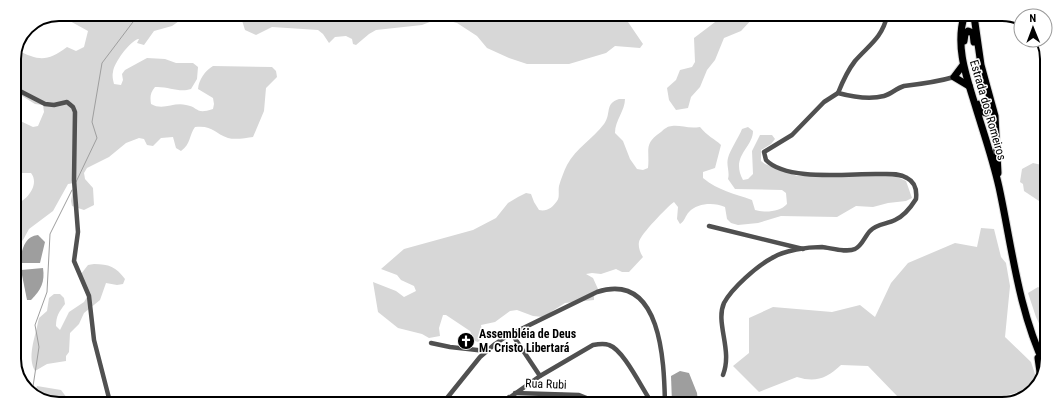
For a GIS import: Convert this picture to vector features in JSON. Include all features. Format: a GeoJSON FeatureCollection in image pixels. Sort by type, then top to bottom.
{"type":"FeatureCollection","features":[{"type":"Feature","properties":{"kind":"main road","name":"Estrada dos Romeiros"},"geometry":{"type":"LineString","coordinates":[[963,21],[960,48],[963,65],[999,185],[1022,300],[1036,348],[1039,367]]}},
{"type":"Feature","properties":{"kind":"main road","name":"Estrada dos Romeiros"},"geometry":{"type":"LineString","coordinates":[[975,21],[981,65],[996,127],[999,185]]}},
{"type":"Feature","properties":{"kind":"main road"},"geometry":{"type":"LineString","coordinates":[[960,48],[964,42],[964,34],[968,31],[973,33],[974,44],[978,48]]}},
{"type":"Feature","properties":{"kind":"main road"},"geometry":{"type":"LineString","coordinates":[[963,65],[954,77],[969,86]]}},
{"type":"Feature","properties":{"kind":"main road"},"geometry":{"type":"LineString","coordinates":[[972,96],[978,100],[983,112],[988,112],[990,109],[987,98],[988,90]]}},
{"type":"Feature","properties":{"kind":"main road","name":"Estrada dos Romeiros"},"geometry":{"type":"LineString","coordinates":[[1036,348],[1040,356]]}},
{"type":"Feature","properties":{"kind":"street"},"geometry":{"type":"LineString","coordinates":[[723,375],[726,368],[727,355],[722,316],[725,303],[733,290],[772,258],[804,249],[820,247],[851,250],[856,249],[870,231],[895,220],[905,212],[916,199],[916,187],[908,178],[902,176],[868,174],[818,175],[784,170],[766,160],[764,152],[792,135],[824,102],[838,94],[854,62],[874,44],[886,21]]}},
{"type":"Feature","properties":{"kind":"street"},"geometry":{"type":"LineString","coordinates":[[838,94],[874,98],[886,96],[903,86],[930,84],[954,77]]}},
{"type":"Feature","properties":{"kind":"street"},"geometry":{"type":"LineString","coordinates":[[21,92],[45,104],[54,105],[67,102],[73,107],[75,112],[74,180],[78,232],[74,261],[89,296],[94,340],[109,397]]}},
{"type":"Feature","properties":{"kind":"street"},"geometry":{"type":"LineString","coordinates":[[709,226],[804,249]]}},
{"type":"Feature","properties":{"kind":"street"},"geometry":{"type":"LineString","coordinates":[[448,397],[486,351],[512,334],[597,292],[612,288],[626,291],[639,298],[644,304],[657,328],[663,352],[665,397]]}},
{"type":"Feature","properties":{"kind":"street"},"geometry":{"type":"LineString","coordinates":[[512,334],[540,376]]}},
{"type":"Feature","properties":{"kind":"street"},"geometry":{"type":"LineString","coordinates":[[431,343],[450,347],[486,351]]}},
{"type":"Feature","properties":{"kind":"street"},"geometry":{"type":"LineString","coordinates":[[509,397],[540,376],[593,345],[608,344],[622,356],[648,397]]}},
{"type":"Feature","properties":{"kind":"street","name":"Rua Rubi"},"geometry":{"type":"LineString","coordinates":[[515,393],[579,395],[584,397]]}},
{"type":"Feature","properties":{"kind":"shaded area"},"geometry":{"type":"Polygon","coordinates":[[[70,21],[179,21],[172,26],[154,31],[144,45],[137,43],[139,39],[134,41],[122,53],[114,68],[114,84],[121,85],[123,80],[122,74],[125,70],[147,58],[165,59],[176,63],[193,63],[198,67],[197,79],[191,89],[178,90],[155,87],[151,93],[150,99],[151,104],[155,106],[164,107],[181,104],[190,106],[200,111],[213,109],[213,98],[198,89],[203,76],[207,70],[213,66],[272,67],[276,71],[277,77],[266,88],[264,111],[253,137],[231,139],[210,128],[195,127],[187,145],[181,151],[176,148],[173,137],[161,138],[153,146],[147,145],[144,139],[139,138],[126,143],[109,157],[87,168],[84,173],[85,179],[93,188],[94,205],[84,210],[72,206],[71,201],[74,183],[68,184],[53,211],[29,229],[21,242],[21,202],[31,192],[34,182],[31,173],[21,173],[21,121],[33,127],[38,126],[44,112],[43,105],[35,104],[21,95],[22,52],[37,58],[43,58],[54,55],[67,47],[76,51],[84,47],[88,31],[70,21]]]}},
{"type":"Feature","properties":{"kind":"shaded area"},"geometry":{"type":"Polygon","coordinates":[[[242,21],[432,21],[422,25],[376,30],[356,45],[353,44],[352,39],[346,36],[335,37],[329,43],[323,34],[318,30],[272,27],[256,35],[245,30],[242,21]]]}},
{"type":"Feature","properties":{"kind":"shaded area"},"geometry":{"type":"Polygon","coordinates":[[[450,21],[628,21],[643,44],[640,48],[615,46],[606,53],[569,64],[527,64],[487,48],[477,36],[457,23],[450,21]]]}},
{"type":"Feature","properties":{"kind":"shaded area"},"geometry":{"type":"Polygon","coordinates":[[[716,21],[750,21],[741,31],[724,38],[715,60],[707,70],[700,87],[691,97],[688,108],[676,110],[669,100],[667,88],[676,80],[680,70],[692,67],[695,62],[694,38],[716,21]]]}},
{"type":"Feature","properties":{"kind":"shaded area"},"geometry":{"type":"Polygon","coordinates":[[[619,99],[625,99],[625,103],[615,128],[615,133],[623,141],[630,159],[637,169],[643,170],[648,168],[648,148],[655,136],[665,129],[672,126],[692,128],[700,127],[705,133],[721,145],[715,168],[703,172],[703,178],[721,189],[752,200],[755,210],[772,211],[780,209],[787,204],[786,193],[782,190],[735,189],[728,179],[729,155],[742,129],[748,127],[753,131],[752,137],[740,158],[739,165],[743,180],[748,179],[753,174],[752,151],[760,135],[772,135],[775,139],[771,144],[761,150],[761,161],[765,164],[797,176],[895,176],[906,181],[912,198],[906,201],[888,203],[873,207],[856,206],[837,217],[781,216],[758,223],[738,225],[731,223],[727,219],[725,207],[716,204],[701,205],[692,209],[680,224],[677,219],[678,207],[674,202],[644,233],[639,242],[639,247],[643,257],[629,272],[622,272],[616,269],[601,274],[586,274],[593,278],[598,289],[594,295],[594,300],[565,303],[543,317],[533,316],[517,310],[510,311],[495,322],[481,325],[482,331],[478,342],[475,341],[470,331],[446,315],[443,315],[439,328],[440,336],[429,338],[422,334],[398,328],[378,312],[373,282],[396,291],[404,297],[416,291],[414,286],[401,280],[397,275],[381,269],[404,249],[473,230],[496,218],[508,203],[526,193],[531,194],[539,210],[547,210],[552,207],[558,199],[560,183],[566,167],[571,159],[604,124],[608,116],[611,103],[619,99]]]}},
{"type":"Feature","properties":{"kind":"shaded area"},"geometry":{"type":"Polygon","coordinates":[[[1033,163],[1040,165],[1040,201],[1024,191],[1023,184],[1020,182],[1022,169],[1033,163]]]}},
{"type":"Feature","properties":{"kind":"shaded area"},"geometry":{"type":"Polygon","coordinates":[[[981,228],[994,229],[1001,257],[1006,263],[1010,286],[1005,337],[1031,362],[1036,376],[1031,384],[1022,391],[1000,397],[898,397],[868,366],[841,365],[831,373],[821,378],[804,379],[797,377],[759,392],[733,366],[749,353],[749,318],[773,307],[832,312],[860,305],[875,317],[891,283],[908,263],[955,243],[977,247],[981,228]]]}},
{"type":"Feature","properties":{"kind":"shaded area"},"geometry":{"type":"Polygon","coordinates":[[[38,235],[45,242],[40,263],[21,263],[24,245],[33,236],[38,235]]]}},
{"type":"Feature","properties":{"kind":"shaded area"},"geometry":{"type":"Polygon","coordinates":[[[88,265],[104,265],[115,269],[125,279],[123,284],[117,285],[106,283],[100,300],[84,313],[79,324],[70,333],[69,352],[66,356],[66,361],[47,364],[35,371],[32,360],[32,347],[39,318],[47,311],[49,298],[54,294],[60,294],[64,298],[65,304],[58,314],[56,323],[56,326],[60,330],[69,312],[84,302],[87,297],[81,274],[88,265]]]}},
{"type":"Feature","properties":{"kind":"shaded area"},"geometry":{"type":"Polygon","coordinates":[[[43,268],[43,282],[40,289],[31,300],[27,300],[21,270],[43,268]]]}},
{"type":"Feature","properties":{"kind":"shaded area"},"geometry":{"type":"Polygon","coordinates":[[[1038,287],[1040,288],[1040,325],[1036,317],[1028,293],[1038,287]]]}},
{"type":"Feature","properties":{"kind":"shaded area"},"geometry":{"type":"Polygon","coordinates":[[[680,371],[689,373],[697,397],[672,397],[671,376],[680,371]]]}},
{"type":"Feature","properties":{"kind":"shaded area"},"geometry":{"type":"Polygon","coordinates":[[[37,386],[61,390],[66,397],[47,395],[36,389],[37,386]]]}},
{"type":"Feature","properties":{"kind":"waterway"},"geometry":{"type":"LineString","coordinates":[[76,182],[97,138],[92,122],[102,63],[134,21]]}},
{"type":"Feature","properties":{"kind":"waterway"},"geometry":{"type":"LineString","coordinates":[[33,387],[39,347],[35,325],[47,292],[50,234],[72,190]]}},
{"type":"Feature","properties":{"kind":"place","name":"Assembléia de Deus M. Cristo Libertará"},"geometry":{"type":"Point","coordinates":[466,341]}}]}
